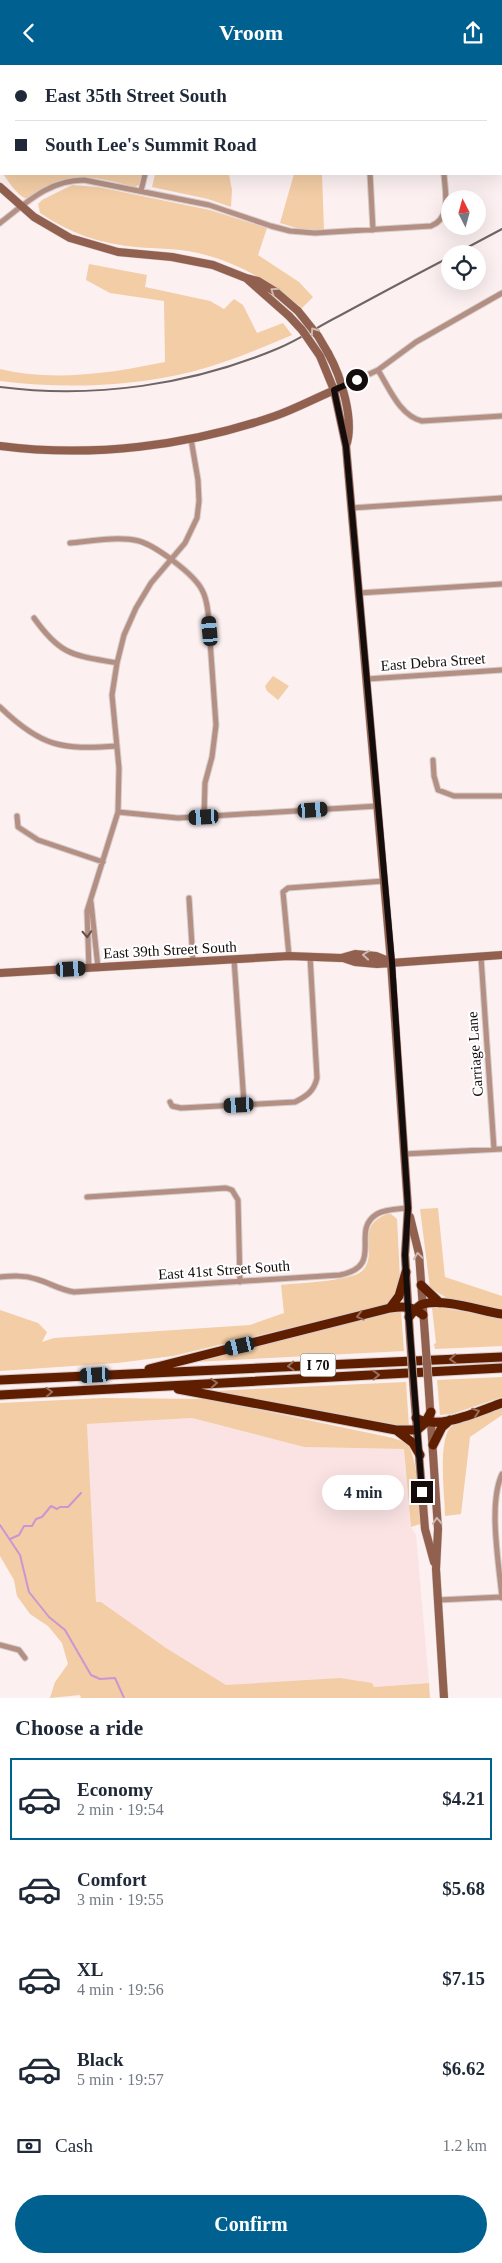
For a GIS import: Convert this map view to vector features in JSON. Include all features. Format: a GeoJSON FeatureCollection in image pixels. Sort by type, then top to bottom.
{"type":"FeatureCollection","features":[{"type":"Feature","properties":{"kind":"highway"},"geometry":{"type":"LineString","coordinates":[[390,1308],[399,1297],[406,1272]]}},
{"type":"Feature","properties":{"kind":"highway"},"geometry":{"type":"LineString","coordinates":[[421,1285],[440,1303]]}},
{"type":"Feature","properties":{"kind":"highway"},"geometry":{"type":"LineString","coordinates":[[133,1373],[390,1308],[440,1303],[502,1315]]}},
{"type":"Feature","properties":{"kind":"highway"},"geometry":{"type":"LineString","coordinates":[[415,1307],[423,1315]]}},
{"type":"Feature","properties":{"kind":"highway"},"geometry":{"type":"LineString","coordinates":[[409,1317],[415,1307]]}},
{"type":"Feature","properties":{"kind":"highway","name":"I 70"},"geometry":{"type":"LineString","coordinates":[[0,1380],[502,1357]]}},
{"type":"Feature","properties":{"kind":"highway","name":"I 70"},"geometry":{"type":"LineString","coordinates":[[0,1395],[502,1368]]}},
{"type":"Feature","properties":{"kind":"highway"},"geometry":{"type":"LineString","coordinates":[[165,1386],[396,1430],[417,1430],[431,1412]]}},
{"type":"Feature","properties":{"kind":"highway"},"geometry":{"type":"LineString","coordinates":[[424,1421],[450,1420],[502,1403]]}},
{"type":"Feature","properties":{"kind":"highway"},"geometry":{"type":"LineString","coordinates":[[433,1445],[442,1427],[450,1420]]}},
{"type":"Feature","properties":{"kind":"highway"},"geometry":{"type":"LineString","coordinates":[[396,1430],[413,1443],[420,1455]]}},
{"type":"Feature","properties":{"kind":"main road"},"geometry":{"type":"LineString","coordinates":[[0,187],[21,207],[52,229],[90,246],[118,252],[191,260],[213,265],[258,281],[276,292],[309,323],[338,389],[350,431],[346,446],[392,962],[408,1208],[406,1272],[415,1307]]}},
{"type":"Feature","properties":{"kind":"main road"},"geometry":{"type":"LineString","coordinates":[[246,278],[289,316],[324,355]]}},
{"type":"Feature","properties":{"kind":"main road"},"geometry":{"type":"LineString","coordinates":[[0,447],[86,451],[150,446],[191,439],[276,416],[338,389]]}},
{"type":"Feature","properties":{"kind":"main road","name":"East 39th Street South"},"geometry":{"type":"LineString","coordinates":[[0,973],[289,956],[341,957],[355,962],[377,964],[502,955]]}},
{"type":"Feature","properties":{"kind":"main road"},"geometry":{"type":"LineString","coordinates":[[408,1208],[418,1254],[421,1285],[415,1307]]}},
{"type":"Feature","properties":{"kind":"main road"},"geometry":{"type":"LineString","coordinates":[[423,1315],[431,1412]]}},
{"type":"Feature","properties":{"kind":"main road"},"geometry":{"type":"LineString","coordinates":[[409,1317],[414,1393],[433,1445],[438,1529],[436,1569],[444,1698]]}},
{"type":"Feature","properties":{"kind":"main road"},"geometry":{"type":"LineString","coordinates":[[417,1430],[425,1529],[436,1569]]}},
{"type":"Feature","properties":{"kind":"street"},"geometry":{"type":"LineString","coordinates":[[141,191],[145,175]]}},
{"type":"Feature","properties":{"kind":"street"},"geometry":{"type":"LineString","coordinates":[[370,175],[373,230]]}},
{"type":"Feature","properties":{"kind":"street"},"geometry":{"type":"LineString","coordinates":[[0,223],[51,186],[70,180],[84,180],[209,205],[271,227],[290,231],[316,233],[431,226],[440,221],[446,210],[444,175]]}},
{"type":"Feature","properties":{"kind":"street"},"geometry":{"type":"LineString","coordinates":[[338,389],[378,370],[416,342],[502,293]]}},
{"type":"Feature","properties":{"kind":"street"},"geometry":{"type":"LineString","coordinates":[[378,370],[403,409],[415,419],[422,421],[502,416]]}},
{"type":"Feature","properties":{"kind":"street"},"geometry":{"type":"LineString","coordinates":[[89,968],[86,918],[118,812],[119,768],[112,695],[117,663],[124,635],[136,608],[151,583],[178,553],[192,531],[199,510],[198,479],[191,439]]}},
{"type":"Feature","properties":{"kind":"street"},"geometry":{"type":"LineString","coordinates":[[351,508],[502,497]]}},
{"type":"Feature","properties":{"kind":"street"},"geometry":{"type":"LineString","coordinates":[[70,543],[116,540],[140,541],[170,560],[194,579],[202,589],[207,600],[216,725],[212,757],[205,783],[204,817]]}},
{"type":"Feature","properties":{"kind":"street"},"geometry":{"type":"LineString","coordinates":[[359,593],[502,584]]}},
{"type":"Feature","properties":{"kind":"street"},"geometry":{"type":"LineString","coordinates":[[34,618],[47,636],[64,651],[73,655],[117,663]]}},
{"type":"Feature","properties":{"kind":"street","name":"East Debra Street"},"geometry":{"type":"LineString","coordinates":[[366,679],[502,670]]}},
{"type":"Feature","properties":{"kind":"street"},"geometry":{"type":"LineString","coordinates":[[0,707],[19,726],[46,741],[80,748],[117,746]]}},
{"type":"Feature","properties":{"kind":"street"},"geometry":{"type":"LineString","coordinates":[[432,761],[438,790],[454,796],[502,797]]}},
{"type":"Feature","properties":{"kind":"street"},"geometry":{"type":"LineString","coordinates":[[118,812],[157,817],[204,817],[378,807]]}},
{"type":"Feature","properties":{"kind":"street"},"geometry":{"type":"LineString","coordinates":[[17,816],[18,827],[38,839],[103,862]]}},
{"type":"Feature","properties":{"kind":"street"},"geometry":{"type":"LineString","coordinates":[[289,956],[283,893],[288,888],[384,881]]}},
{"type":"Feature","properties":{"kind":"street"},"geometry":{"type":"LineString","coordinates":[[189,898],[193,961]]}},
{"type":"Feature","properties":{"kind":"street"},"geometry":{"type":"LineString","coordinates":[[91,901],[98,968]]}},
{"type":"Feature","properties":{"kind":"street"},"geometry":{"type":"LineString","coordinates":[[170,1102],[172,1106],[181,1108],[296,1101],[314,1089],[316,1078],[310,956]]}},
{"type":"Feature","properties":{"kind":"street","name":"Carriage Lane"},"geometry":{"type":"LineString","coordinates":[[482,957],[494,1149]]}},
{"type":"Feature","properties":{"kind":"street"},"geometry":{"type":"LineString","coordinates":[[234,959],[244,1104]]}},
{"type":"Feature","properties":{"kind":"street"},"geometry":{"type":"LineString","coordinates":[[404,1154],[502,1149]]}},
{"type":"Feature","properties":{"kind":"street"},"geometry":{"type":"LineString","coordinates":[[87,1197],[226,1188],[234,1192],[238,1200],[240,1282]]}},
{"type":"Feature","properties":{"kind":"street","name":"East 41st Street South"},"geometry":{"type":"LineString","coordinates":[[0,1277],[19,1275],[36,1279],[60,1290],[74,1292],[351,1273],[360,1267],[365,1259],[365,1231],[371,1219],[383,1211],[408,1208]]}},
{"type":"Feature","properties":{"kind":"street"},"geometry":{"type":"LineString","coordinates":[[438,1600],[502,1597],[494,1503],[502,1474]]}},
{"type":"Feature","properties":{"kind":"street"},"geometry":{"type":"LineString","coordinates":[[0,1645],[19,1650],[25,1658]]}},
{"type":"Feature","properties":{"kind":"shaded area"},"geometry":{"type":"Polygon","coordinates":[[[4,175],[142,175],[139,185],[135,187],[92,178],[68,179],[56,183],[28,199],[24,198],[4,175]]]}},
{"type":"Feature","properties":{"kind":"shaded area"},"geometry":{"type":"Polygon","coordinates":[[[155,175],[229,175],[232,190],[231,207],[208,199],[152,187],[155,175]]]}},
{"type":"Feature","properties":{"kind":"shaded area"},"geometry":{"type":"Polygon","coordinates":[[[294,175],[322,175],[324,230],[303,230],[280,223],[294,175]]]}},
{"type":"Feature","properties":{"kind":"shaded area"},"geometry":{"type":"Polygon","coordinates":[[[72,185],[98,187],[210,210],[267,228],[258,255],[299,282],[313,297],[302,308],[253,274],[226,262],[190,251],[144,248],[98,240],[74,232],[40,213],[38,204],[42,200],[72,185]]]}},
{"type":"Feature","properties":{"kind":"shaded area"},"geometry":{"type":"Polygon","coordinates":[[[89,264],[147,275],[145,287],[210,301],[224,309],[234,299],[243,305],[257,333],[283,323],[292,335],[204,368],[144,381],[72,386],[0,381],[0,369],[41,375],[82,375],[124,370],[165,362],[164,301],[110,293],[86,280],[89,264]]]}},
{"type":"Feature","properties":{"kind":"shaded area"},"geometry":{"type":"Polygon","coordinates":[[[273,676],[289,686],[278,700],[267,691],[265,686],[273,676]]]}},
{"type":"Feature","properties":{"kind":"shaded area"},"geometry":{"type":"Polygon","coordinates":[[[438,1208],[445,1277],[502,1296],[502,1309],[447,1298],[430,1288],[420,1209],[438,1208]]]}},
{"type":"Feature","properties":{"kind":"shaded area"},"geometry":{"type":"Polygon","coordinates":[[[387,1214],[391,1214],[397,1219],[400,1279],[395,1294],[384,1305],[173,1356],[117,1363],[0,1371],[0,1310],[38,1323],[47,1332],[42,1342],[54,1338],[250,1325],[284,1313],[281,1285],[335,1280],[361,1272],[369,1257],[371,1226],[387,1214]]]}},
{"type":"Feature","properties":{"kind":"shaded area"},"geometry":{"type":"Polygon","coordinates":[[[437,1307],[502,1318],[502,1346],[435,1349],[432,1308],[437,1307]]]}},
{"type":"Feature","properties":{"kind":"shaded area"},"geometry":{"type":"Polygon","coordinates":[[[401,1310],[404,1351],[194,1362],[401,1310]]]}},
{"type":"Feature","properties":{"kind":"shaded area"},"geometry":{"type":"Polygon","coordinates":[[[502,1377],[502,1397],[452,1414],[440,1415],[437,1380],[502,1377]]]}},
{"type":"Feature","properties":{"kind":"shaded area"},"geometry":{"type":"Polygon","coordinates":[[[406,1382],[409,1427],[213,1391],[406,1382]]]}},
{"type":"Feature","properties":{"kind":"shaded area"},"geometry":{"type":"Polygon","coordinates":[[[104,1398],[207,1399],[393,1438],[407,1443],[416,1470],[420,1520],[420,1524],[411,1527],[404,1449],[304,1447],[192,1418],[87,1424],[96,1602],[101,1602],[166,1648],[226,1685],[340,1678],[372,1683],[374,1687],[429,1683],[430,1698],[81,1698],[80,1695],[50,1698],[55,1682],[68,1664],[62,1643],[48,1626],[30,1614],[17,1596],[14,1580],[0,1556],[0,1403],[104,1398]]]}},
{"type":"Feature","properties":{"kind":"shaded area"},"geometry":{"type":"Polygon","coordinates":[[[502,1406],[502,1415],[470,1437],[461,1514],[445,1516],[443,1455],[447,1432],[452,1426],[463,1419],[502,1406]]]}},
{"type":"Feature","properties":{"kind":"shaded area"},"geometry":{"type":"Polygon","coordinates":[[[192,1418],[304,1447],[404,1449],[411,1527],[416,1535],[429,1683],[228,1697],[96,1603],[87,1424],[192,1418]]]}},
{"type":"Feature","properties":{"kind":"waterway"},"geometry":{"type":"LineString","coordinates":[[10,1539],[19,1535],[24,1526],[32,1526],[36,1519],[42,1517],[51,1506],[57,1509],[68,1507],[81,1493]]}},
{"type":"Feature","properties":{"kind":"waterway"},"geometry":{"type":"LineString","coordinates":[[0,1525],[20,1555],[29,1592],[49,1617],[65,1630],[91,1675],[100,1679],[115,1678],[124,1698]]}},
{"type":"Feature","properties":{"kind":"railway"},"geometry":{"type":"LineString","coordinates":[[472,245],[502,229]]}},
{"type":"Feature","properties":{"kind":"railway"},"geometry":{"type":"LineString","coordinates":[[0,387],[35,390],[107,390],[177,380],[212,371],[246,361],[279,348],[441,262]]}},
{"type":"Feature","properties":{"kind":"route"},"geometry":{"type":"LineString","coordinates":[[357,380],[334,390],[346,446],[392,962],[408,1208],[405,1255],[422,1492]]}}]}
